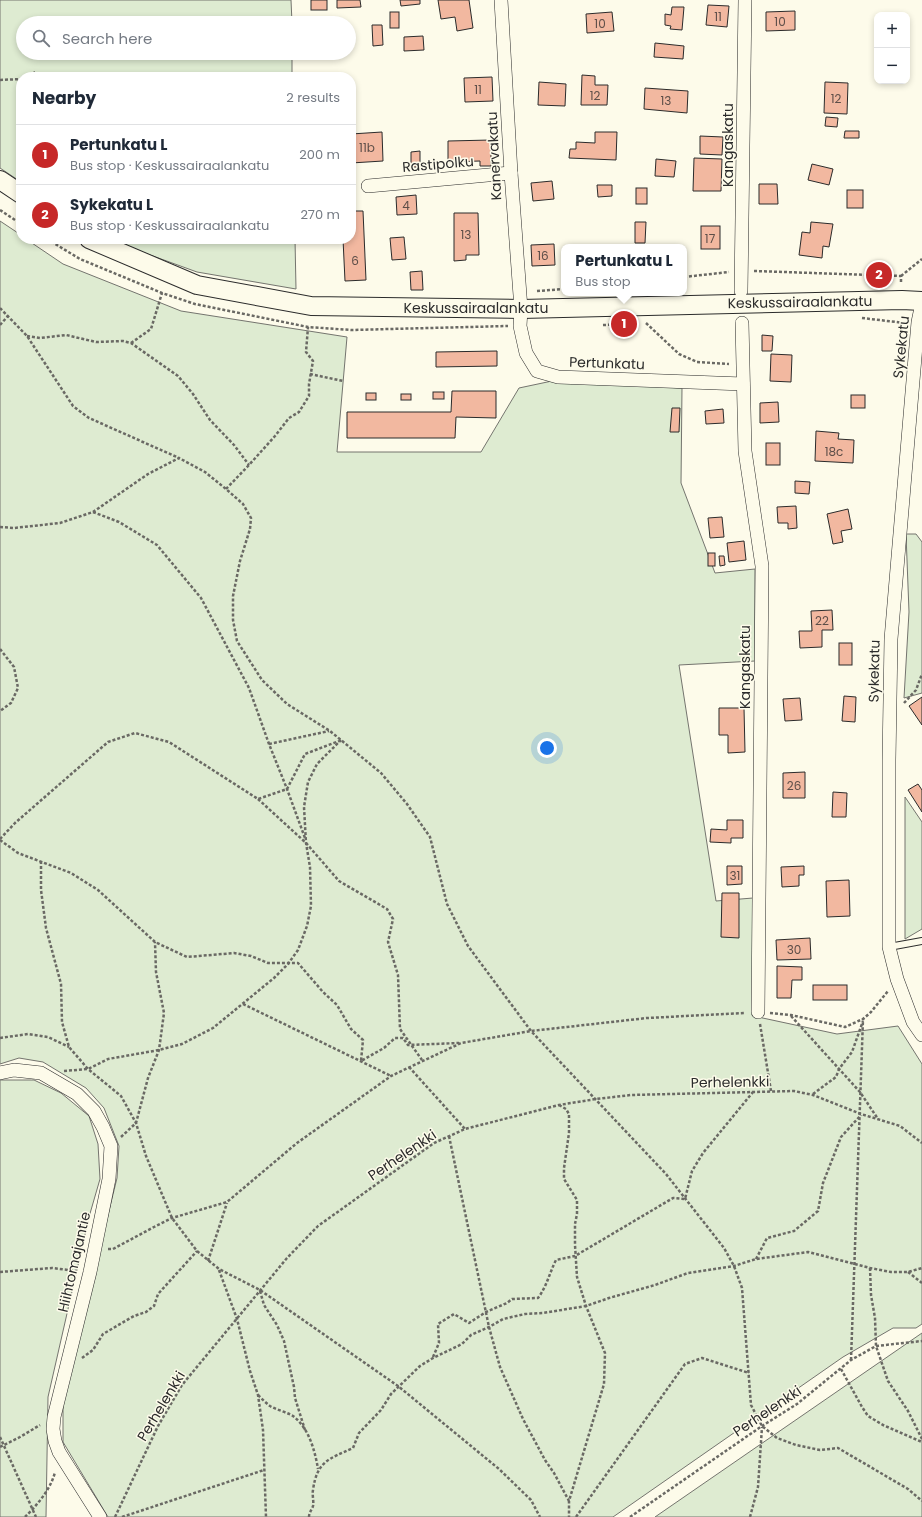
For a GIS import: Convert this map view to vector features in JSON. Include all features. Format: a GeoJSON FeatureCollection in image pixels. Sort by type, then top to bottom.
{"type":"FeatureCollection","features":[{"type":"Feature","properties":{"kind":"street","name":"Kanervakatu"},"geometry":{"type":"LineString","coordinates":[[501,0],[520,301]]}},
{"type":"Feature","properties":{"kind":"street","name":"Kangaskatu"},"geometry":{"type":"LineString","coordinates":[[741,291],[745,0]]}},
{"type":"Feature","properties":{"kind":"street","name":"Rastipolku"},"geometry":{"type":"LineString","coordinates":[[368,186],[511,173]]}},
{"type":"Feature","properties":{"kind":"street"},"geometry":{"type":"LineString","coordinates":[[0,180],[16,191]]}},
{"type":"Feature","properties":{"kind":"street","name":"Keskussairaalankatu"},"geometry":{"type":"LineString","coordinates":[[101,244],[197,285],[312,306],[520,301],[902,300],[922,302]]}},
{"type":"Feature","properties":{"kind":"street","name":"Pertunkatu"},"geometry":{"type":"LineString","coordinates":[[520,301],[520,326],[526,353],[537,371],[558,377],[743,384]]}},
{"type":"Feature","properties":{"kind":"street","name":"Sykekatu"},"geometry":{"type":"LineString","coordinates":[[922,302],[918,322],[891,639],[889,760],[889,947],[897,979],[913,1022],[922,1035]]}},
{"type":"Feature","properties":{"kind":"street","name":"Kangaskatu"},"geometry":{"type":"LineString","coordinates":[[742,323],[745,451],[762,566],[758,1012]]}},
{"type":"Feature","properties":{"kind":"street","name":"Hiihtomajantie"},"geometry":{"type":"LineString","coordinates":[[0,1073],[14,1070],[41,1073],[77,1094],[94,1111],[111,1146],[109,1179],[90,1272],[54,1417],[53,1429],[55,1441],[60,1452],[100,1517]]}},
{"type":"Feature","properties":{"kind":"lane"},"geometry":{"type":"LineString","coordinates":[[889,947],[922,941]]}},
{"type":"Feature","properties":{"kind":"path"},"geometry":{"type":"LineString","coordinates":[[0,80],[16,79]]}},
{"type":"Feature","properties":{"kind":"path"},"geometry":{"type":"LineString","coordinates":[[0,210],[16,221]]}},
{"type":"Feature","properties":{"kind":"path"},"geometry":{"type":"LineString","coordinates":[[687,277],[742,271],[901,276],[922,259]]}},
{"type":"Feature","properties":{"kind":"path"},"geometry":{"type":"LineString","coordinates":[[901,276],[902,323]]}},
{"type":"Feature","properties":{"kind":"path"},"geometry":{"type":"LineString","coordinates":[[520,301],[561,290]]}},
{"type":"Feature","properties":{"kind":"path"},"geometry":{"type":"LineString","coordinates":[[131,343],[151,330],[162,293]]}},
{"type":"Feature","properties":{"kind":"path"},"geometry":{"type":"LineString","coordinates":[[0,308],[27,336],[73,406],[89,418],[179,458],[205,472],[244,504],[251,518],[250,530],[240,561],[233,596],[233,620],[237,641],[262,680],[286,704],[330,731],[381,773],[407,804],[430,837],[447,904],[468,946],[531,1031],[666,1174],[724,1248],[734,1266],[742,1288],[751,1405],[762,1426],[777,1438],[796,1445],[820,1450],[838,1448],[908,1489],[922,1501]]}},
{"type":"Feature","properties":{"kind":"path"},"geometry":{"type":"LineString","coordinates":[[0,325],[8,316]]}},
{"type":"Feature","properties":{"kind":"path"},"geometry":{"type":"LineString","coordinates":[[646,323],[679,354],[697,362],[743,365]]}},
{"type":"Feature","properties":{"kind":"path"},"geometry":{"type":"LineString","coordinates":[[226,489],[275,436],[289,418],[299,412],[309,396],[310,374],[313,361],[306,352],[308,328]]}},
{"type":"Feature","properties":{"kind":"path"},"geometry":{"type":"LineString","coordinates":[[27,336],[40,338],[66,335],[96,342],[123,341],[131,343],[178,376],[193,394],[210,420],[234,445],[249,465]]}},
{"type":"Feature","properties":{"kind":"path"},"geometry":{"type":"LineString","coordinates":[[310,374],[343,381]]}},
{"type":"Feature","properties":{"kind":"path"},"geometry":{"type":"LineString","coordinates":[[0,527],[14,528],[60,523],[93,512],[148,474],[179,458]]}},
{"type":"Feature","properties":{"kind":"path"},"geometry":{"type":"LineString","coordinates":[[93,512],[119,522],[157,545],[201,598],[249,688],[306,843]]}},
{"type":"Feature","properties":{"kind":"path"},"geometry":{"type":"LineString","coordinates":[[0,649],[14,667],[18,688],[11,703],[0,711]]}},
{"type":"Feature","properties":{"kind":"path"},"geometry":{"type":"LineString","coordinates":[[903,704],[916,690],[922,674]]}},
{"type":"Feature","properties":{"kind":"path"},"geometry":{"type":"LineString","coordinates":[[269,744],[330,731]]}},
{"type":"Feature","properties":{"kind":"path"},"geometry":{"type":"LineString","coordinates":[[361,1061],[363,1040],[351,1029],[337,1005],[323,992],[298,963],[268,963],[251,956],[234,953],[187,957],[155,942],[98,890],[71,873],[18,852],[0,840],[15,823],[108,742],[135,733],[169,742],[258,799],[306,843],[338,881],[387,909],[393,919],[388,942],[398,976],[400,1029],[422,1060]]}},
{"type":"Feature","properties":{"kind":"path"},"geometry":{"type":"LineString","coordinates":[[258,799],[287,789],[305,754],[341,740]]}},
{"type":"Feature","properties":{"kind":"path"},"geometry":{"type":"LineString","coordinates":[[41,1073],[88,1069],[108,1059],[159,1050],[182,1044],[213,1028],[274,978],[288,964],[298,950],[307,926],[310,906],[310,867],[306,843],[304,807],[308,782],[317,764],[341,740]]}},
{"type":"Feature","properties":{"kind":"path"},"geometry":{"type":"LineString","coordinates":[[41,861],[41,890],[46,928],[61,984],[62,1022],[69,1047]]}},
{"type":"Feature","properties":{"kind":"path"},"geometry":{"type":"LineString","coordinates":[[111,1146],[136,1123],[148,1078],[159,1050],[164,1013],[156,972],[155,942]]}},
{"type":"Feature","properties":{"kind":"path"},"geometry":{"type":"LineString","coordinates":[[361,1061],[384,1048],[395,1038],[403,1038],[408,1045],[461,1043],[531,1031],[647,1018],[758,1012],[791,1015],[845,1027],[864,1019],[897,979]]}},
{"type":"Feature","properties":{"kind":"path"},"geometry":{"type":"LineString","coordinates":[[243,1004],[391,1076]]}},
{"type":"Feature","properties":{"kind":"path"},"geometry":{"type":"LineString","coordinates":[[758,1012],[770,1091]]}},
{"type":"Feature","properties":{"kind":"path"},"geometry":{"type":"LineString","coordinates":[[791,1015],[861,1094],[878,1119]]}},
{"type":"Feature","properties":{"kind":"path"},"geometry":{"type":"LineString","coordinates":[[813,1095],[836,1077],[839,1069],[852,1052],[864,1019]]}},
{"type":"Feature","properties":{"kind":"path"},"geometry":{"type":"LineString","coordinates":[[851,1360],[864,1019]]}},
{"type":"Feature","properties":{"kind":"path"},"geometry":{"type":"LineString","coordinates":[[0,1038],[28,1034],[48,1037],[69,1047],[88,1069],[121,1096],[136,1123],[146,1156],[172,1218],[198,1251],[208,1261],[219,1269],[260,1290],[398,1386],[499,1469],[531,1500],[540,1517]]}},
{"type":"Feature","properties":{"kind":"path"},"geometry":{"type":"LineString","coordinates":[[93,1252],[113,1248],[172,1218],[227,1202],[297,1143],[391,1076],[422,1060],[461,1043]]}},
{"type":"Feature","properties":{"kind":"path"},"geometry":{"type":"LineString","coordinates":[[409,1067],[465,1128]]}},
{"type":"Feature","properties":{"kind":"path","name":"Perhelenkki"},"geometry":{"type":"LineString","coordinates":[[115,1517],[158,1426],[182,1385],[287,1258],[318,1226],[434,1143],[465,1128],[559,1105],[631,1095],[794,1091],[813,1095],[861,1114],[900,1126],[922,1143]]}},
{"type":"Feature","properties":{"kind":"path"},"geometry":{"type":"LineString","coordinates":[[685,1199],[692,1171],[753,1092]]}},
{"type":"Feature","properties":{"kind":"path"},"geometry":{"type":"LineString","coordinates":[[559,1105],[566,1109],[569,1114],[569,1133],[564,1179],[577,1200],[575,1224],[575,1256],[577,1277],[586,1306],[605,1353],[604,1384],[569,1501],[569,1517]]}},
{"type":"Feature","properties":{"kind":"path"},"geometry":{"type":"LineString","coordinates":[[756,1258],[767,1238],[794,1231],[818,1211],[823,1183],[841,1137],[861,1114]]}},
{"type":"Feature","properties":{"kind":"path"},"geometry":{"type":"LineString","coordinates":[[449,1136],[489,1327],[500,1367],[523,1419],[569,1501]]}},
{"type":"Feature","properties":{"kind":"path"},"geometry":{"type":"LineString","coordinates":[[433,1358],[439,1343],[438,1324],[454,1314],[470,1323],[486,1312],[496,1309],[512,1299],[538,1298],[545,1289],[556,1260],[575,1256],[673,1198],[685,1199]]}},
{"type":"Feature","properties":{"kind":"path"},"geometry":{"type":"LineString","coordinates":[[208,1261],[227,1202]]}},
{"type":"Feature","properties":{"kind":"path"},"geometry":{"type":"LineString","coordinates":[[78,1364],[82,1358],[93,1350],[103,1334],[134,1316],[146,1312],[154,1306],[158,1294],[198,1251]]}},
{"type":"Feature","properties":{"kind":"path"},"geometry":{"type":"LineString","coordinates":[[318,1470],[328,1460],[353,1448],[359,1433],[381,1410],[398,1386],[420,1366],[462,1344],[471,1334],[489,1327],[503,1319],[525,1314],[586,1306],[655,1285],[688,1273],[734,1266],[756,1258],[808,1252],[891,1272],[908,1272],[922,1268]]}},
{"type":"Feature","properties":{"kind":"path"},"geometry":{"type":"LineString","coordinates":[[0,1272],[52,1268],[90,1272]]}},
{"type":"Feature","properties":{"kind":"path"},"geometry":{"type":"LineString","coordinates":[[870,1268],[876,1346],[888,1381],[908,1411],[922,1439]]}},
{"type":"Feature","properties":{"kind":"path"},"geometry":{"type":"LineString","coordinates":[[219,1269],[237,1319],[250,1371],[258,1395],[263,1430],[266,1517]]}},
{"type":"Feature","properties":{"kind":"path"},"geometry":{"type":"LineString","coordinates":[[908,1272],[922,1283]]}},
{"type":"Feature","properties":{"kind":"path"},"geometry":{"type":"LineString","coordinates":[[260,1290],[264,1305],[277,1325],[284,1341],[294,1387],[294,1398],[304,1430]]}},
{"type":"Feature","properties":{"kind":"path","name":"Perhelenkki"},"geometry":{"type":"LineString","coordinates":[[630,1517],[762,1426],[797,1404],[851,1360],[876,1346],[922,1341]]}},
{"type":"Feature","properties":{"kind":"path"},"geometry":{"type":"LineString","coordinates":[[576,1517],[685,1364],[702,1358],[749,1373]]}},
{"type":"Feature","properties":{"kind":"path"},"geometry":{"type":"LineString","coordinates":[[841,1369],[868,1416],[922,1442]]}},
{"type":"Feature","properties":{"kind":"path"},"geometry":{"type":"LineString","coordinates":[[258,1395],[270,1406],[292,1416],[309,1438],[316,1458],[318,1470],[313,1491],[313,1506],[309,1517]]}},
{"type":"Feature","properties":{"kind":"path"},"geometry":{"type":"LineString","coordinates":[[2,1447],[54,1417]]}},
{"type":"Feature","properties":{"kind":"path"},"geometry":{"type":"LineString","coordinates":[[750,1517],[758,1487],[762,1426]]}},
{"type":"Feature","properties":{"kind":"path"},"geometry":{"type":"LineString","coordinates":[[0,1438],[2,1447],[36,1517]]}},
{"type":"Feature","properties":{"kind":"path"},"geometry":{"type":"LineString","coordinates":[[25,1517],[53,1482],[60,1452]]}},
{"type":"Feature","properties":{"kind":"path"},"geometry":{"type":"LineString","coordinates":[[122,1517],[264,1470]]}},
{"type":"Feature","properties":{"kind":"green space"},"geometry":{"type":"Polygon","coordinates":[[[0,0],[291,0],[292,16],[16,16],[16,60],[292,60],[292,72],[16,72],[16,179],[0,168],[0,0]]]}},
{"type":"Feature","properties":{"kind":"green space"},"geometry":{"type":"Polygon","coordinates":[[[0,221],[16,232],[16,244],[33,244],[63,264],[181,311],[347,337],[337,452],[481,452],[519,388],[552,381],[682,388],[681,483],[715,573],[755,569],[755,661],[679,665],[716,901],[753,898],[758,1017],[837,1034],[898,1026],[922,1064],[922,1324],[916,1328],[893,1328],[843,1357],[613,1517],[108,1517],[63,1442],[63,1400],[117,1178],[119,1146],[104,1108],[86,1088],[43,1062],[19,1058],[0,1064],[0,221]]]}},
{"type":"Feature","properties":{"kind":"green space"},"geometry":{"type":"Polygon","coordinates":[[[120,244],[295,244],[296,289],[197,272],[120,244]]]}},
{"type":"Feature","properties":{"kind":"green space"},"geometry":{"type":"Polygon","coordinates":[[[906,534],[916,534],[922,542],[922,693],[904,698],[909,612],[906,534]]]}},
{"type":"Feature","properties":{"kind":"green space"},"geometry":{"type":"Polygon","coordinates":[[[905,797],[922,822],[922,929],[905,939],[905,797]]]}},
{"type":"Feature","properties":{"kind":"green space"},"geometry":{"type":"Polygon","coordinates":[[[0,1080],[34,1080],[61,1093],[89,1116],[98,1144],[100,1179],[89,1217],[48,1397],[46,1517],[0,1517],[0,1080]]]}},
{"type":"Feature","properties":{"kind":"green space"},"geometry":{"type":"Polygon","coordinates":[[[922,1333],[922,1517],[655,1517],[922,1333]]]}},
{"type":"Feature","properties":{"kind":"building"},"geometry":{"type":"Polygon","coordinates":[[[311,0],[327,0],[327,10],[311,10],[311,0]]]}},
{"type":"Feature","properties":{"kind":"building"},"geometry":{"type":"Polygon","coordinates":[[[337,0],[360,0],[361,7],[337,8],[337,0]]]}},
{"type":"Feature","properties":{"kind":"building"},"geometry":{"type":"Polygon","coordinates":[[[400,0],[420,0],[420,4],[401,6],[400,0]]]}},
{"type":"Feature","properties":{"kind":"building"},"geometry":{"type":"Polygon","coordinates":[[[438,0],[469,0],[473,28],[457,31],[455,17],[441,19],[438,0]]]}},
{"type":"Feature","properties":{"kind":"building"},"geometry":{"type":"Polygon","coordinates":[[[708,5],[729,6],[727,27],[706,25],[708,5]]]}},
{"type":"Feature","properties":{"kind":"building"},"geometry":{"type":"Polygon","coordinates":[[[672,7],[684,7],[682,30],[670,29],[671,26],[665,25],[665,14],[671,15],[672,7]]]}},
{"type":"Feature","properties":{"kind":"building"},"geometry":{"type":"Polygon","coordinates":[[[795,11],[795,30],[766,31],[766,12],[795,11]]]}},
{"type":"Feature","properties":{"kind":"building"},"geometry":{"type":"Polygon","coordinates":[[[390,12],[399,12],[399,28],[390,28],[390,12]]]}},
{"type":"Feature","properties":{"kind":"building"},"geometry":{"type":"Polygon","coordinates":[[[612,12],[614,31],[587,33],[586,14],[612,12]]]}},
{"type":"Feature","properties":{"kind":"building"},"geometry":{"type":"Polygon","coordinates":[[[372,25],[382,25],[383,45],[373,46],[372,25]]]}},
{"type":"Feature","properties":{"kind":"building"},"geometry":{"type":"Polygon","coordinates":[[[423,36],[424,50],[404,51],[404,37],[423,36]]]}},
{"type":"Feature","properties":{"kind":"building"},"geometry":{"type":"Polygon","coordinates":[[[655,43],[684,46],[683,59],[654,57],[655,43]]]}},
{"type":"Feature","properties":{"kind":"building"},"geometry":{"type":"Polygon","coordinates":[[[582,75],[595,76],[595,85],[608,85],[607,105],[581,105],[582,75]]]}},
{"type":"Feature","properties":{"kind":"building"},"geometry":{"type":"Polygon","coordinates":[[[492,77],[493,101],[465,102],[464,78],[492,77]]]}},
{"type":"Feature","properties":{"kind":"building"},"geometry":{"type":"Polygon","coordinates":[[[539,82],[566,84],[565,106],[538,105],[539,82]]]}},
{"type":"Feature","properties":{"kind":"building"},"geometry":{"type":"Polygon","coordinates":[[[825,82],[848,83],[847,114],[824,113],[825,82]]]}},
{"type":"Feature","properties":{"kind":"building"},"geometry":{"type":"Polygon","coordinates":[[[645,88],[688,91],[687,113],[644,109],[645,88]]]}},
{"type":"Feature","properties":{"kind":"building"},"geometry":{"type":"Polygon","coordinates":[[[826,117],[838,118],[837,127],[825,126],[826,117]]]}},
{"type":"Feature","properties":{"kind":"building"},"geometry":{"type":"Polygon","coordinates":[[[845,131],[859,131],[859,138],[844,138],[845,131]]]}},
{"type":"Feature","properties":{"kind":"building"},"geometry":{"type":"Polygon","coordinates":[[[382,132],[383,161],[356,163],[356,134],[382,132]]]}},
{"type":"Feature","properties":{"kind":"building"},"geometry":{"type":"Polygon","coordinates":[[[595,132],[617,132],[616,160],[569,158],[570,149],[576,149],[576,142],[595,143],[595,132]]]}},
{"type":"Feature","properties":{"kind":"building"},"geometry":{"type":"Polygon","coordinates":[[[700,136],[723,137],[722,155],[700,154],[700,136]]]}},
{"type":"Feature","properties":{"kind":"building"},"geometry":{"type":"Polygon","coordinates":[[[491,140],[491,166],[480,166],[480,161],[448,162],[448,141],[491,140]]]}},
{"type":"Feature","properties":{"kind":"building"},"geometry":{"type":"Polygon","coordinates":[[[420,151],[420,167],[411,167],[411,152],[420,151]]]}},
{"type":"Feature","properties":{"kind":"building"},"geometry":{"type":"Polygon","coordinates":[[[694,158],[722,159],[721,191],[693,191],[694,158]]]}},
{"type":"Feature","properties":{"kind":"building"},"geometry":{"type":"Polygon","coordinates":[[[656,159],[676,161],[674,177],[655,176],[656,159]]]}},
{"type":"Feature","properties":{"kind":"building"},"geometry":{"type":"Polygon","coordinates":[[[812,164],[833,169],[829,185],[808,180],[812,164]]]}},
{"type":"Feature","properties":{"kind":"building"},"geometry":{"type":"Polygon","coordinates":[[[552,181],[554,199],[533,201],[531,183],[552,181]]]}},
{"type":"Feature","properties":{"kind":"building"},"geometry":{"type":"Polygon","coordinates":[[[759,184],[777,184],[778,204],[759,204],[759,184]]]}},
{"type":"Feature","properties":{"kind":"building"},"geometry":{"type":"Polygon","coordinates":[[[597,185],[612,185],[612,196],[598,197],[597,185]]]}},
{"type":"Feature","properties":{"kind":"building"},"geometry":{"type":"Polygon","coordinates":[[[636,188],[647,188],[647,204],[636,204],[636,188]]]}},
{"type":"Feature","properties":{"kind":"building"},"geometry":{"type":"Polygon","coordinates":[[[847,190],[863,190],[863,208],[847,208],[847,190]]]}},
{"type":"Feature","properties":{"kind":"building"},"geometry":{"type":"Polygon","coordinates":[[[416,195],[417,214],[397,215],[396,197],[416,195]]]}},
{"type":"Feature","properties":{"kind":"building"},"geometry":{"type":"Polygon","coordinates":[[[356,211],[363,211],[366,280],[345,281],[343,244],[356,244],[356,211]]]}},
{"type":"Feature","properties":{"kind":"building"},"geometry":{"type":"Polygon","coordinates":[[[454,213],[478,213],[479,255],[466,255],[466,260],[454,261],[454,213]]]}},
{"type":"Feature","properties":{"kind":"building"},"geometry":{"type":"Polygon","coordinates":[[[635,222],[646,222],[645,243],[635,243],[635,222]]]}},
{"type":"Feature","properties":{"kind":"building"},"geometry":{"type":"Polygon","coordinates":[[[811,222],[833,224],[829,247],[823,246],[822,258],[799,255],[802,232],[810,233],[811,222]]]}},
{"type":"Feature","properties":{"kind":"building"},"geometry":{"type":"Polygon","coordinates":[[[701,226],[720,226],[720,249],[701,249],[701,226]]]}},
{"type":"Feature","properties":{"kind":"building"},"geometry":{"type":"Polygon","coordinates":[[[404,237],[406,259],[392,260],[390,238],[404,237]]]}},
{"type":"Feature","properties":{"kind":"building"},"geometry":{"type":"Polygon","coordinates":[[[554,244],[555,265],[532,266],[531,245],[554,244]]]}},
{"type":"Feature","properties":{"kind":"building"},"geometry":{"type":"Polygon","coordinates":[[[422,271],[423,290],[411,290],[410,272],[422,271]]]}},
{"type":"Feature","properties":{"kind":"building"},"geometry":{"type":"Polygon","coordinates":[[[762,335],[773,336],[772,351],[762,351],[762,335]]]}},
{"type":"Feature","properties":{"kind":"building"},"geometry":{"type":"Polygon","coordinates":[[[497,351],[497,366],[436,367],[436,352],[497,351]]]}},
{"type":"Feature","properties":{"kind":"building"},"geometry":{"type":"Polygon","coordinates":[[[771,354],[792,355],[791,382],[770,381],[771,354]]]}},
{"type":"Feature","properties":{"kind":"building"},"geometry":{"type":"Polygon","coordinates":[[[452,391],[496,391],[496,418],[456,417],[455,438],[347,438],[347,412],[451,412],[452,391]]]}},
{"type":"Feature","properties":{"kind":"building"},"geometry":{"type":"Polygon","coordinates":[[[433,392],[444,392],[444,399],[433,399],[433,392]]]}},
{"type":"Feature","properties":{"kind":"building"},"geometry":{"type":"Polygon","coordinates":[[[366,393],[376,393],[376,400],[366,400],[366,393]]]}},
{"type":"Feature","properties":{"kind":"building"},"geometry":{"type":"Polygon","coordinates":[[[401,394],[411,394],[411,400],[401,400],[401,394]]]}},
{"type":"Feature","properties":{"kind":"building"},"geometry":{"type":"Polygon","coordinates":[[[851,395],[865,395],[865,408],[851,408],[851,395]]]}},
{"type":"Feature","properties":{"kind":"building"},"geometry":{"type":"Polygon","coordinates":[[[778,402],[779,422],[760,423],[760,403],[778,402]]]}},
{"type":"Feature","properties":{"kind":"building"},"geometry":{"type":"Polygon","coordinates":[[[672,408],[680,408],[679,432],[670,432],[672,408]]]}},
{"type":"Feature","properties":{"kind":"building"},"geometry":{"type":"Polygon","coordinates":[[[723,409],[724,423],[706,424],[705,411],[723,409]]]}},
{"type":"Feature","properties":{"kind":"building"},"geometry":{"type":"Polygon","coordinates":[[[816,431],[839,433],[838,439],[854,440],[853,463],[815,461],[816,431]]]}},
{"type":"Feature","properties":{"kind":"building"},"geometry":{"type":"Polygon","coordinates":[[[766,443],[780,443],[780,465],[766,465],[766,443]]]}},
{"type":"Feature","properties":{"kind":"building"},"geometry":{"type":"Polygon","coordinates":[[[795,481],[810,482],[809,494],[795,493],[795,481]]]}},
{"type":"Feature","properties":{"kind":"building"},"geometry":{"type":"Polygon","coordinates":[[[796,506],[797,528],[788,529],[788,523],[778,523],[777,507],[796,506]]]}},
{"type":"Feature","properties":{"kind":"building"},"geometry":{"type":"Polygon","coordinates":[[[848,509],[852,529],[841,531],[843,542],[833,544],[827,514],[848,509]]]}},
{"type":"Feature","properties":{"kind":"building"},"geometry":{"type":"Polygon","coordinates":[[[722,517],[724,537],[710,538],[708,518],[722,517]]]}},
{"type":"Feature","properties":{"kind":"building"},"geometry":{"type":"Polygon","coordinates":[[[744,541],[746,560],[729,562],[727,543],[744,541]]]}},
{"type":"Feature","properties":{"kind":"building"},"geometry":{"type":"Polygon","coordinates":[[[708,553],[715,553],[715,566],[708,566],[708,553]]]}},
{"type":"Feature","properties":{"kind":"building"},"geometry":{"type":"Polygon","coordinates":[[[719,556],[724,556],[725,565],[720,566],[719,556]]]}},
{"type":"Feature","properties":{"kind":"building"},"geometry":{"type":"Polygon","coordinates":[[[832,610],[833,630],[822,630],[822,647],[800,648],[799,631],[812,631],[811,611],[832,610]]]}},
{"type":"Feature","properties":{"kind":"building"},"geometry":{"type":"Polygon","coordinates":[[[839,643],[852,643],[852,665],[839,665],[839,643]]]}},
{"type":"Feature","properties":{"kind":"building"},"geometry":{"type":"Polygon","coordinates":[[[844,696],[856,697],[855,722],[842,721],[844,696]]]}},
{"type":"Feature","properties":{"kind":"building"},"geometry":{"type":"Polygon","coordinates":[[[922,697],[922,725],[909,706],[922,697]]]}},
{"type":"Feature","properties":{"kind":"building"},"geometry":{"type":"Polygon","coordinates":[[[800,698],[802,720],[785,721],[783,699],[800,698]]]}},
{"type":"Feature","properties":{"kind":"building"},"geometry":{"type":"Polygon","coordinates":[[[719,708],[744,708],[745,752],[728,753],[728,735],[719,735],[719,708]]]}},
{"type":"Feature","properties":{"kind":"building"},"geometry":{"type":"Polygon","coordinates":[[[805,772],[805,798],[783,798],[783,773],[805,772]]]}},
{"type":"Feature","properties":{"kind":"building"},"geometry":{"type":"Polygon","coordinates":[[[918,784],[922,790],[922,812],[908,790],[918,784]]]}},
{"type":"Feature","properties":{"kind":"building"},"geometry":{"type":"Polygon","coordinates":[[[833,792],[847,793],[846,817],[832,817],[833,792]]]}},
{"type":"Feature","properties":{"kind":"building"},"geometry":{"type":"Polygon","coordinates":[[[727,820],[743,820],[743,838],[731,838],[731,843],[710,842],[711,829],[727,830],[727,820]]]}},
{"type":"Feature","properties":{"kind":"building"},"geometry":{"type":"Polygon","coordinates":[[[727,866],[742,866],[742,884],[727,885],[727,866]]]}},
{"type":"Feature","properties":{"kind":"building"},"geometry":{"type":"Polygon","coordinates":[[[804,866],[804,875],[799,875],[799,886],[782,887],[781,867],[804,866]]]}},
{"type":"Feature","properties":{"kind":"building"},"geometry":{"type":"Polygon","coordinates":[[[849,880],[850,916],[827,917],[826,881],[849,880]]]}},
{"type":"Feature","properties":{"kind":"building"},"geometry":{"type":"Polygon","coordinates":[[[722,893],[739,893],[739,938],[721,937],[722,893]]]}},
{"type":"Feature","properties":{"kind":"building"},"geometry":{"type":"Polygon","coordinates":[[[810,938],[811,959],[777,960],[776,940],[810,938]]]}},
{"type":"Feature","properties":{"kind":"building"},"geometry":{"type":"Polygon","coordinates":[[[777,966],[802,967],[802,980],[792,980],[791,998],[777,998],[777,966]]]}},
{"type":"Feature","properties":{"kind":"building"},"geometry":{"type":"Polygon","coordinates":[[[813,985],[847,985],[847,1000],[813,1000],[813,985]]]}},
{"type":"Feature","properties":{"kind":"place","name":"Sykekatu L"},"geometry":{"type":"Point","coordinates":[879,275]}},
{"type":"Feature","properties":{"kind":"place","name":"Pertunkatu L"},"geometry":{"type":"Point","coordinates":[624,324]}}]}
